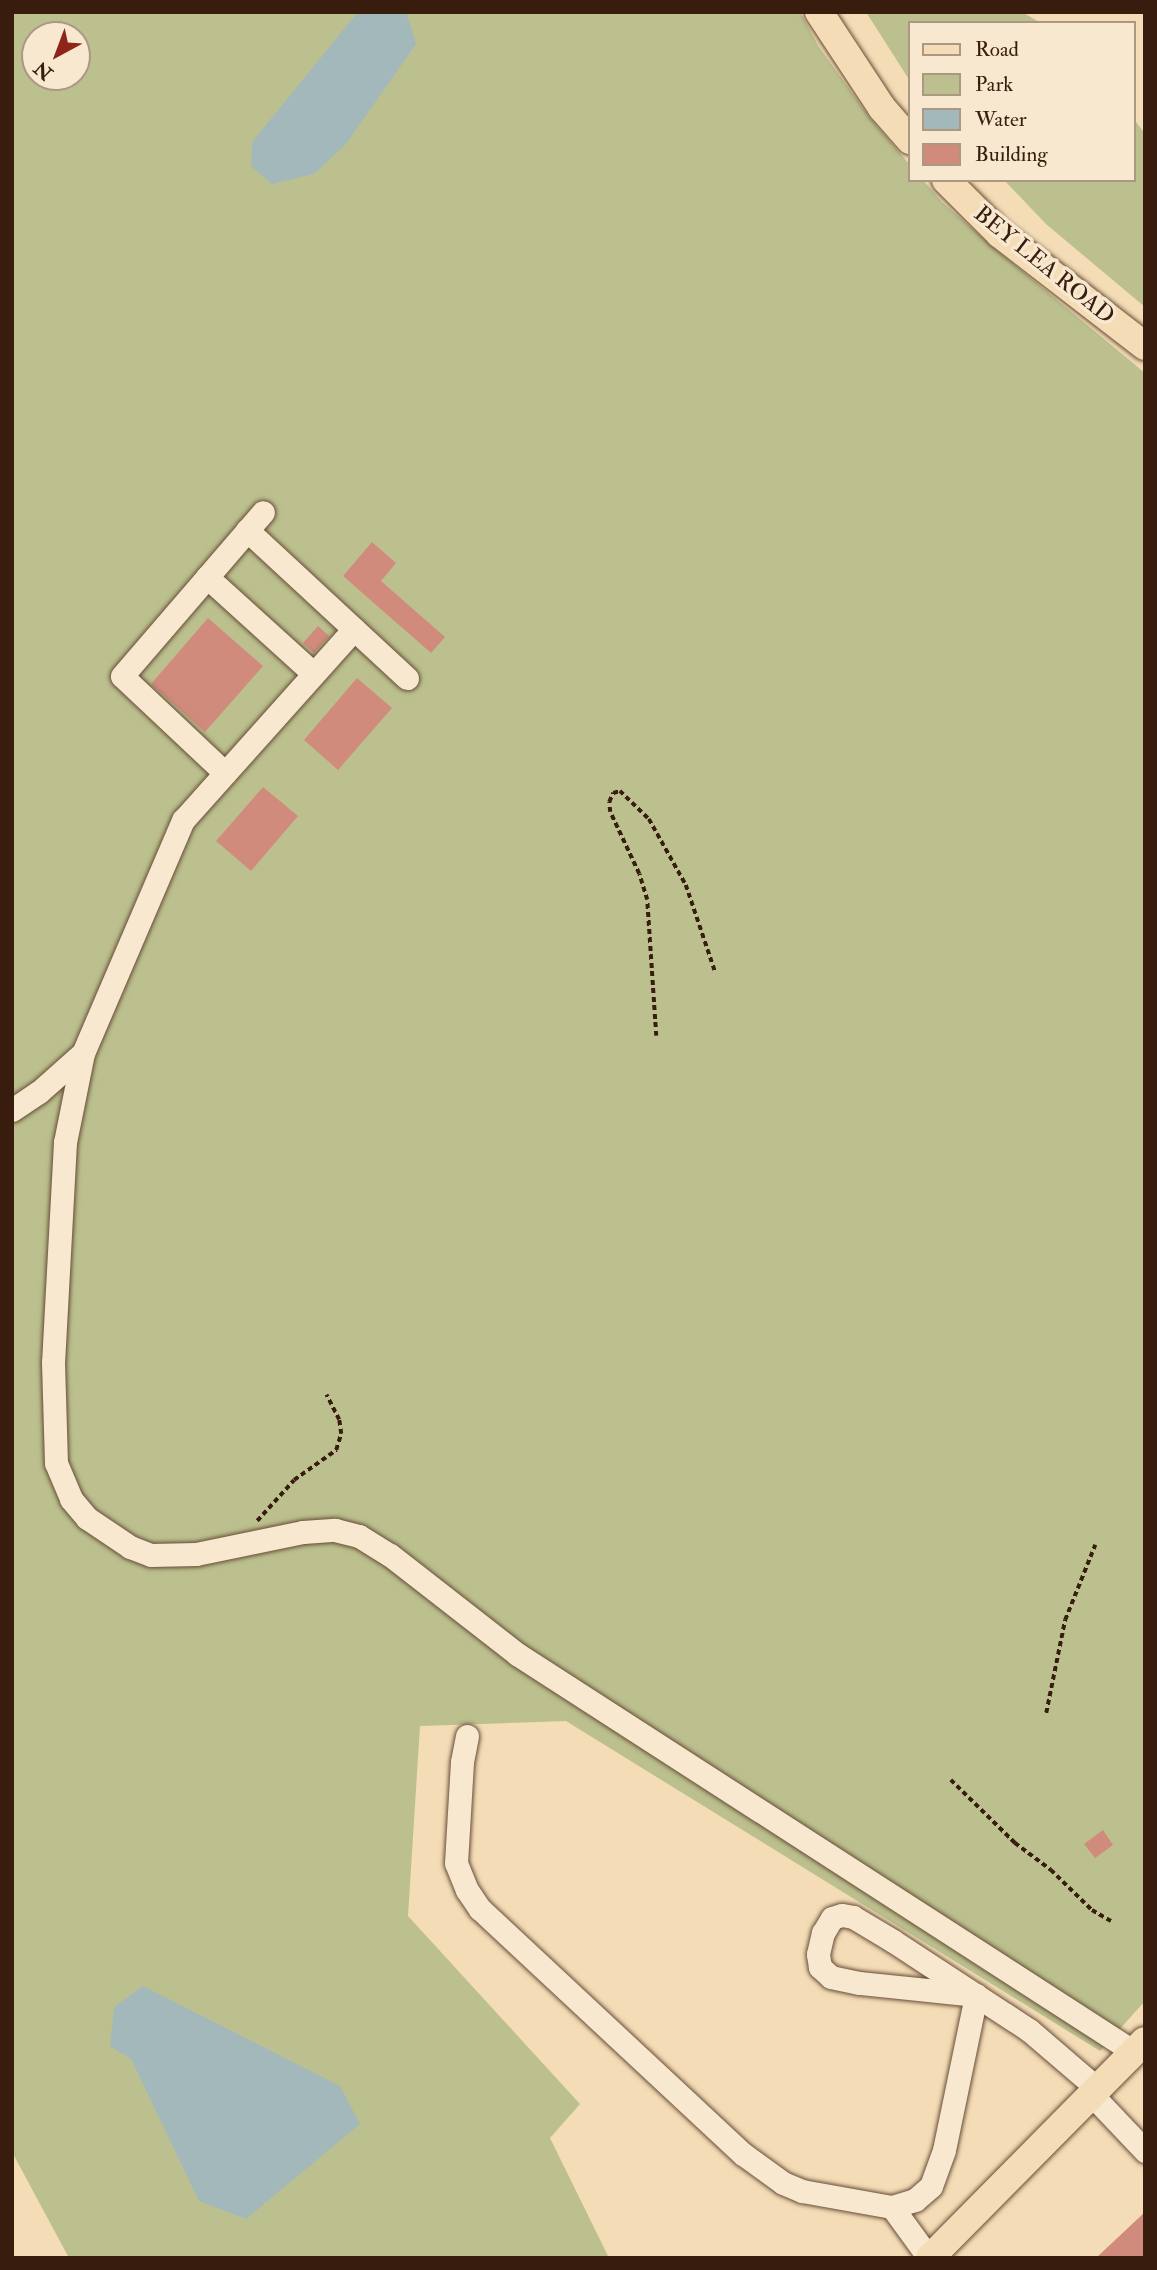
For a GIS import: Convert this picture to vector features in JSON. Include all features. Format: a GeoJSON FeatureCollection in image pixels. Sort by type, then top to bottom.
{"type":"FeatureCollection","features":[{"type":"Feature","properties":{"kind":"main road"},"geometry":{"type":"LineString","coordinates":[[819,12],[882,108],[908,138]]}},
{"type":"Feature","properties":{"kind":"main road","name":"BEY LEA ROAD"},"geometry":{"type":"LineString","coordinates":[[948,182],[1000,234],[1145,346]]}},
{"type":"Feature","properties":{"kind":"main road"},"geometry":{"type":"LineString","coordinates":[[930,2258],[1139,2047]]}},
{"type":"Feature","properties":{"kind":"lane"},"geometry":{"type":"LineString","coordinates":[[225,772],[122,676],[263,512]]}},
{"type":"Feature","properties":{"kind":"lane"},"geometry":{"type":"LineString","coordinates":[[247,530],[407,678]]}},
{"type":"Feature","properties":{"kind":"lane"},"geometry":{"type":"LineString","coordinates":[[207,577],[313,673]]}},
{"type":"Feature","properties":{"kind":"lane"},"geometry":{"type":"LineString","coordinates":[[354,629],[183,820],[83,1053],[65,1142],[53,1362],[56,1463],[71,1499],[87,1518],[130,1547],[151,1555],[196,1553],[303,1531],[335,1530],[359,1536],[390,1555],[517,1654],[1139,2047]]}},
{"type":"Feature","properties":{"kind":"lane"},"geometry":{"type":"LineString","coordinates":[[12,1110],[39,1092],[83,1053]]}},
{"type":"Feature","properties":{"kind":"lane"},"geometry":{"type":"LineString","coordinates":[[39,1092],[71,1113]]}},
{"type":"Feature","properties":{"kind":"lane"},"geometry":{"type":"LineString","coordinates":[[467,1736],[462,1762],[456,1863],[467,1890],[480,1909],[743,2154],[783,2183],[802,2191],[892,2207],[915,2200],[931,2186],[944,2150],[975,1995]]}},
{"type":"Feature","properties":{"kind":"lane"},"geometry":{"type":"LineString","coordinates":[[975,1995],[859,1983],[831,1977],[820,1967],[818,1954],[823,1933],[832,1918],[842,1915],[853,1917],[975,1995],[1029,2030],[1096,2093],[1145,2151]]}},
{"type":"Feature","properties":{"kind":"lane"},"geometry":{"type":"LineString","coordinates":[[892,2207],[930,2258]]}},
{"type":"Feature","properties":{"kind":"path"},"geometry":{"type":"LineString","coordinates":[[656,1036],[647,900],[639,874],[610,812],[612,793],[620,791],[637,804],[673,860],[686,885],[715,971]]}},
{"type":"Feature","properties":{"kind":"path"},"geometry":{"type":"LineString","coordinates":[[239,1545],[295,1480],[335,1450],[341,1434],[339,1420],[326,1395]]}},
{"type":"Feature","properties":{"kind":"path"},"geometry":{"type":"LineString","coordinates":[[1046,1713],[1065,1620],[1095,1545]]}},
{"type":"Feature","properties":{"kind":"path"},"geometry":{"type":"LineString","coordinates":[[951,1780],[1015,1843],[1051,1870],[1092,1910],[1111,1920]]}},
{"type":"Feature","properties":{"kind":"green space"},"geometry":{"type":"Polygon","coordinates":[[[12,12],[800,12],[819,47],[870,118],[908,163],[908,182],[925,182],[942,202],[992,246],[1145,373],[1145,2001],[1100,2051],[566,1721],[420,1726],[408,1916],[580,2104],[550,2138],[609,2258],[69,2258],[12,2152],[12,12]],[[131,2059],[157,2109],[245,2218],[131,2059]]]}},
{"type":"Feature","properties":{"kind":"green space"},"geometry":{"type":"Polygon","coordinates":[[[866,12],[1022,12],[1038,21],[908,21],[908,78],[866,12]]]}},
{"type":"Feature","properties":{"kind":"green space"},"geometry":{"type":"Polygon","coordinates":[[[1136,122],[1145,134],[1145,307],[1046,224],[1006,182],[1136,182],[1136,122]]]}},
{"type":"Feature","properties":{"kind":"water"},"geometry":{"type":"Polygon","coordinates":[[[358,12],[406,12],[416,44],[346,144],[314,174],[272,184],[251,166],[252,142],[358,12]]]}},
{"type":"Feature","properties":{"kind":"water"},"geometry":{"type":"Polygon","coordinates":[[[143,1986],[340,2086],[360,2124],[246,2219],[199,2201],[131,2059],[110,2046],[114,2007],[143,1986]]]}},
{"type":"Feature","properties":{"kind":"building"},"geometry":{"type":"Polygon","coordinates":[[[372,542],[396,563],[381,581],[445,637],[431,653],[343,576],[372,542]]]}},
{"type":"Feature","properties":{"kind":"building"},"geometry":{"type":"Polygon","coordinates":[[[208,618],[263,666],[205,732],[151,684],[208,618]]]}},
{"type":"Feature","properties":{"kind":"building"},"geometry":{"type":"Polygon","coordinates":[[[318,626],[329,636],[314,653],[303,643],[318,626]]]}},
{"type":"Feature","properties":{"kind":"building"},"geometry":{"type":"Polygon","coordinates":[[[357,678],[392,708],[338,770],[304,740],[357,678]]]}},
{"type":"Feature","properties":{"kind":"building"},"geometry":{"type":"Polygon","coordinates":[[[263,787],[298,816],[251,871],[216,841],[263,787]]]}},
{"type":"Feature","properties":{"kind":"building"},"geometry":{"type":"Polygon","coordinates":[[[1103,1830],[1113,1845],[1095,1858],[1084,1844],[1103,1830]]]}},
{"type":"Feature","properties":{"kind":"building"},"geometry":{"type":"Polygon","coordinates":[[[1145,2212],[1145,2258],[1096,2258],[1145,2212]]]}}]}
